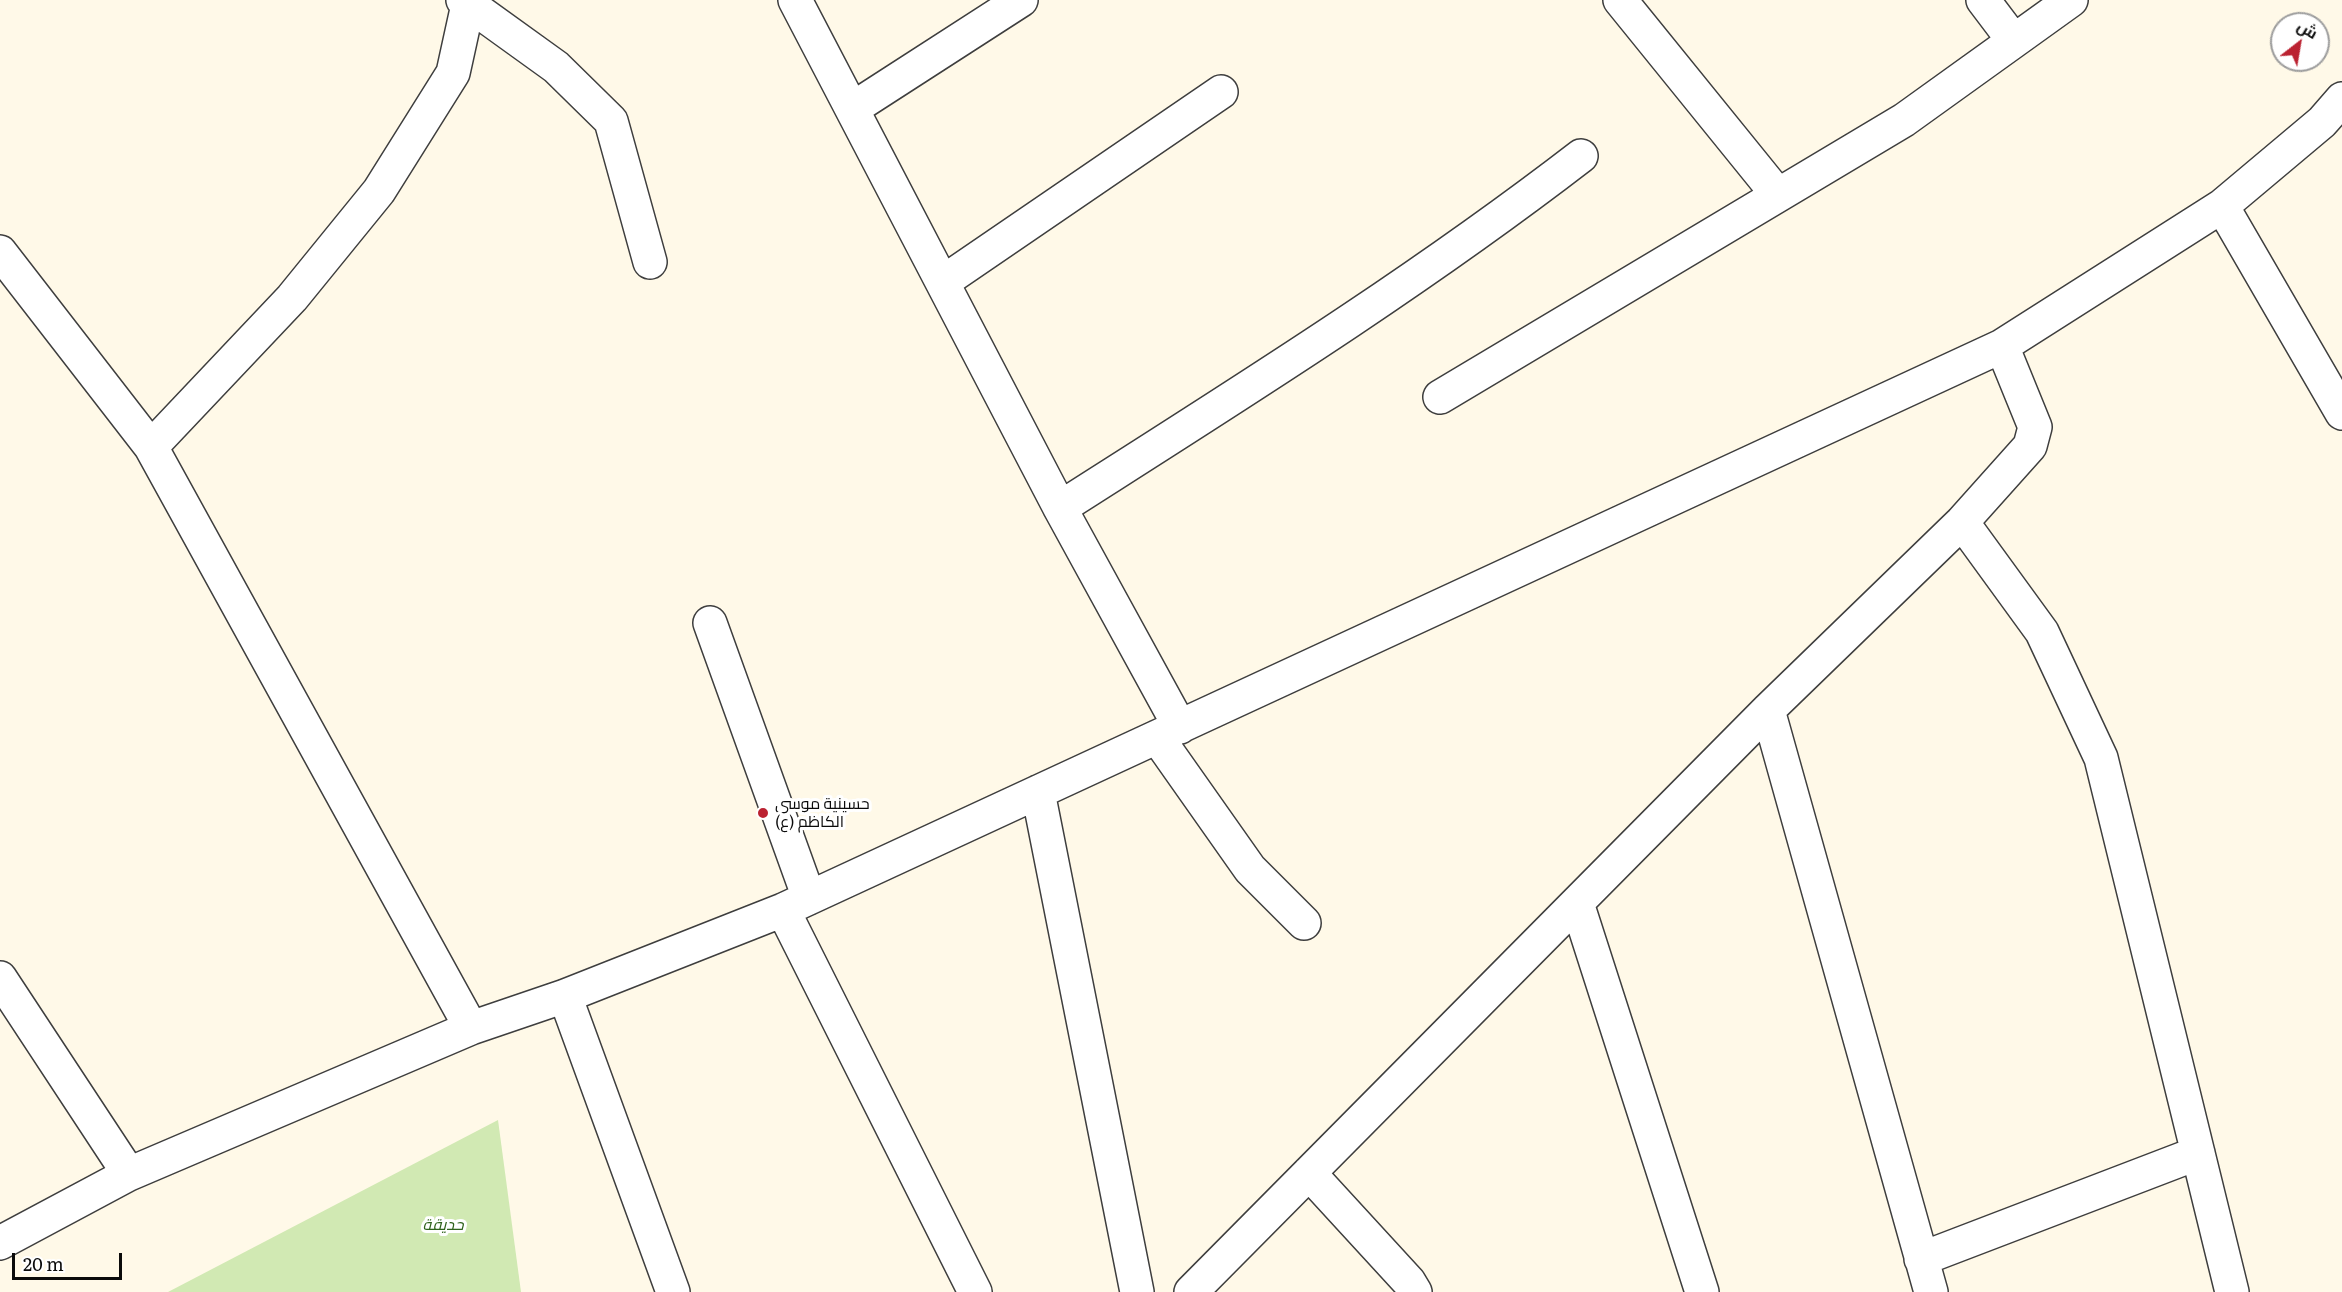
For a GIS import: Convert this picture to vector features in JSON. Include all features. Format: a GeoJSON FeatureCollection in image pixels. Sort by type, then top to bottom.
{"type":"FeatureCollection","features":[{"type":"Feature","properties":{"kind":"street"},"geometry":{"type":"LineString","coordinates":[[795,0],[1060,508],[1169,732],[1250,869],[1304,923]]}},
{"type":"Feature","properties":{"kind":"street"},"geometry":{"type":"LineString","coordinates":[[852,109],[1021,0]]}},
{"type":"Feature","properties":{"kind":"street"},"geometry":{"type":"LineString","coordinates":[[1620,0],[1778,195]]}},
{"type":"Feature","properties":{"kind":"street"},"geometry":{"type":"LineString","coordinates":[[1983,0],[2014,41]]}},
{"type":"Feature","properties":{"kind":"street"},"geometry":{"type":"LineString","coordinates":[[1440,397],[1904,120],[2071,0]]}},
{"type":"Feature","properties":{"kind":"street"},"geometry":{"type":"LineString","coordinates":[[151,447],[292,298],[379,191],[453,74],[473,2],[556,67],[610,121],[650,262]]}},
{"type":"Feature","properties":{"kind":"street"},"geometry":{"type":"LineString","coordinates":[[943,282],[1221,92]]}},
{"type":"Feature","properties":{"kind":"street"},"geometry":{"type":"LineString","coordinates":[[0,1243],[129,1174],[471,1028],[565,996],[796,904],[2002,346],[2222,206],[2322,123],[2342,99]]}},
{"type":"Feature","properties":{"kind":"street"},"geometry":{"type":"LineString","coordinates":[[1060,508],[1305,352],[1523,201],[1581,156]]}},
{"type":"Feature","properties":{"kind":"street"},"geometry":{"type":"LineString","coordinates":[[2222,206],[2342,413]]}},
{"type":"Feature","properties":{"kind":"street"},"geometry":{"type":"LineString","coordinates":[[0,252],[151,447],[471,1028]]}},
{"type":"Feature","properties":{"kind":"street"},"geometry":{"type":"LineString","coordinates":[[1191,1292],[1768,710],[1962,522],[2030,446],[2035,427],[2002,346]]}},
{"type":"Feature","properties":{"kind":"street"},"geometry":{"type":"LineString","coordinates":[[1962,522],[2042,632],[2101,758],[2232,1292]]}},
{"type":"Feature","properties":{"kind":"street"},"geometry":{"type":"LineString","coordinates":[[710,623],[796,904],[975,1292]]}},
{"type":"Feature","properties":{"kind":"street"},"geometry":{"type":"LineString","coordinates":[[1768,710],[1930,1292]]}},
{"type":"Feature","properties":{"kind":"street"},"geometry":{"type":"LineString","coordinates":[[1038,792],[1137,1292]]}},
{"type":"Feature","properties":{"kind":"street"},"geometry":{"type":"LineString","coordinates":[[1577,903],[1702,1292]]}},
{"type":"Feature","properties":{"kind":"street"},"geometry":{"type":"LineString","coordinates":[[0,978],[129,1174]]}},
{"type":"Feature","properties":{"kind":"street"},"geometry":{"type":"LineString","coordinates":[[565,996],[673,1292]]}},
{"type":"Feature","properties":{"kind":"street"},"geometry":{"type":"LineString","coordinates":[[1921,1259],[2198,1153]]}},
{"type":"Feature","properties":{"kind":"street"},"geometry":{"type":"LineString","coordinates":[[1309,1173],[1409,1282],[1415,1292]]}},
{"type":"Feature","properties":{"kind":"green space","name":"حديقة"},"geometry":{"type":"Polygon","coordinates":[[[498,1120],[521,1292],[168,1292],[498,1120]]]}},
{"type":"Feature","properties":{"kind":"place","name":"حسينية موسى الكاظم (ع)"},"geometry":{"type":"Point","coordinates":[763,813]}}]}
